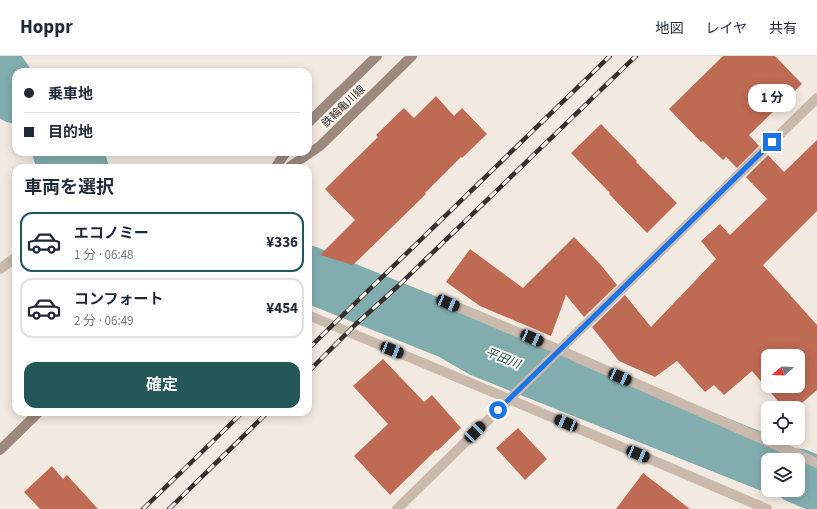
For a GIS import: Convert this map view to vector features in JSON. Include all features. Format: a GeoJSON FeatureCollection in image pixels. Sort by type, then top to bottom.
{"type":"FeatureCollection","features":[{"type":"Feature","properties":{"kind":"main road","name":"鉄輪亀川線"},"geometry":{"type":"LineString","coordinates":[[312,119],[377,56]]}},
{"type":"Feature","properties":{"kind":"main road","name":"鉄輪亀川線"},"geometry":{"type":"LineString","coordinates":[[312,152],[320,146],[412,56]]}},
{"type":"Feature","properties":{"kind":"main road","name":"鉄輪亀川線"},"geometry":{"type":"LineString","coordinates":[[294,164],[305,156]]}},
{"type":"Feature","properties":{"kind":"main road"},"geometry":{"type":"LineString","coordinates":[[0,450],[35,416]]}},
{"type":"Feature","properties":{"kind":"street"},"geometry":{"type":"LineString","coordinates":[[397,509],[817,98]]}},
{"type":"Feature","properties":{"kind":"street"},"geometry":{"type":"LineString","coordinates":[[0,269],[12,260]]}},
{"type":"Feature","properties":{"kind":"street"},"geometry":{"type":"LineString","coordinates":[[448,303],[560,350],[817,464]]}},
{"type":"Feature","properties":{"kind":"street"},"geometry":{"type":"LineString","coordinates":[[312,317],[767,509]]}},
{"type":"Feature","properties":{"kind":"building"},"geometry":{"type":"Polygon","coordinates":[[[723,56],[775,56],[802,84],[749,135],[759,146],[737,168],[726,157],[723,160],[703,141],[701,142],[669,109],[723,56]]]}},
{"type":"Feature","properties":{"kind":"building"},"geometry":{"type":"Polygon","coordinates":[[[436,96],[454,116],[462,108],[487,134],[462,158],[461,157],[425,193],[426,194],[353,265],[320,255],[355,220],[325,189],[378,137],[376,135],[404,108],[414,118],[436,96]]]}},
{"type":"Feature","properties":{"kind":"building"},"geometry":{"type":"Polygon","coordinates":[[[601,124],[677,203],[647,233],[571,153],[601,124]]]}},
{"type":"Feature","properties":{"kind":"building"},"geometry":{"type":"Polygon","coordinates":[[[817,140],[817,211],[763,265],[817,325],[817,390],[804,401],[778,401],[771,393],[805,393],[805,349],[761,349],[761,381],[752,371],[724,395],[714,385],[705,392],[677,361],[655,377],[619,361],[592,327],[625,295],[651,327],[716,259],[701,241],[720,224],[730,235],[767,199],[746,177],[768,155],[784,172],[817,140]]]}},
{"type":"Feature","properties":{"kind":"building"},"geometry":{"type":"Polygon","coordinates":[[[574,237],[600,264],[617,285],[584,317],[566,295],[551,336],[480,306],[446,282],[470,249],[523,288],[574,237]]]}},
{"type":"Feature","properties":{"kind":"building"},"geometry":{"type":"Polygon","coordinates":[[[383,359],[424,402],[432,395],[461,428],[390,495],[354,456],[388,424],[353,386],[383,359]]]}},
{"type":"Feature","properties":{"kind":"building"},"geometry":{"type":"Polygon","coordinates":[[[518,428],[547,459],[525,480],[496,448],[518,428]]]}},
{"type":"Feature","properties":{"kind":"building"},"geometry":{"type":"Polygon","coordinates":[[[52,466],[63,479],[67,475],[98,509],[40,509],[24,492],[52,466]]]}},
{"type":"Feature","properties":{"kind":"building"},"geometry":{"type":"Polygon","coordinates":[[[643,473],[690,509],[616,509],[643,473]]]}},
{"type":"Feature","properties":{"kind":"waterway","name":"平田川"},"geometry":{"type":"LineString","coordinates":[[0,73],[12,90]]}},
{"type":"Feature","properties":{"kind":"waterway","name":"平田川"},"geometry":{"type":"LineString","coordinates":[[65,156],[76,164]]}},
{"type":"Feature","properties":{"kind":"waterway","name":"平田川"},"geometry":{"type":"LineString","coordinates":[[312,275],[451,332],[482,350],[761,461]]}},
{"type":"Feature","properties":{"kind":"waterway","name":"平田川"},"geometry":{"type":"LineString","coordinates":[[805,479],[817,484]]}},
{"type":"Feature","properties":{"kind":"railway"},"geometry":{"type":"LineString","coordinates":[[312,345],[610,56]]}},
{"type":"Feature","properties":{"kind":"railway"},"geometry":{"type":"LineString","coordinates":[[312,368],[636,56]]}},
{"type":"Feature","properties":{"kind":"railway"},"geometry":{"type":"LineString","coordinates":[[143,509],[239,416]]}},
{"type":"Feature","properties":{"kind":"railway"},"geometry":{"type":"LineString","coordinates":[[169,509],[264,416]]}},
{"type":"Feature","properties":{"kind":"route"},"geometry":{"type":"LineString","coordinates":[[498,410],[772,142]]}}]}
